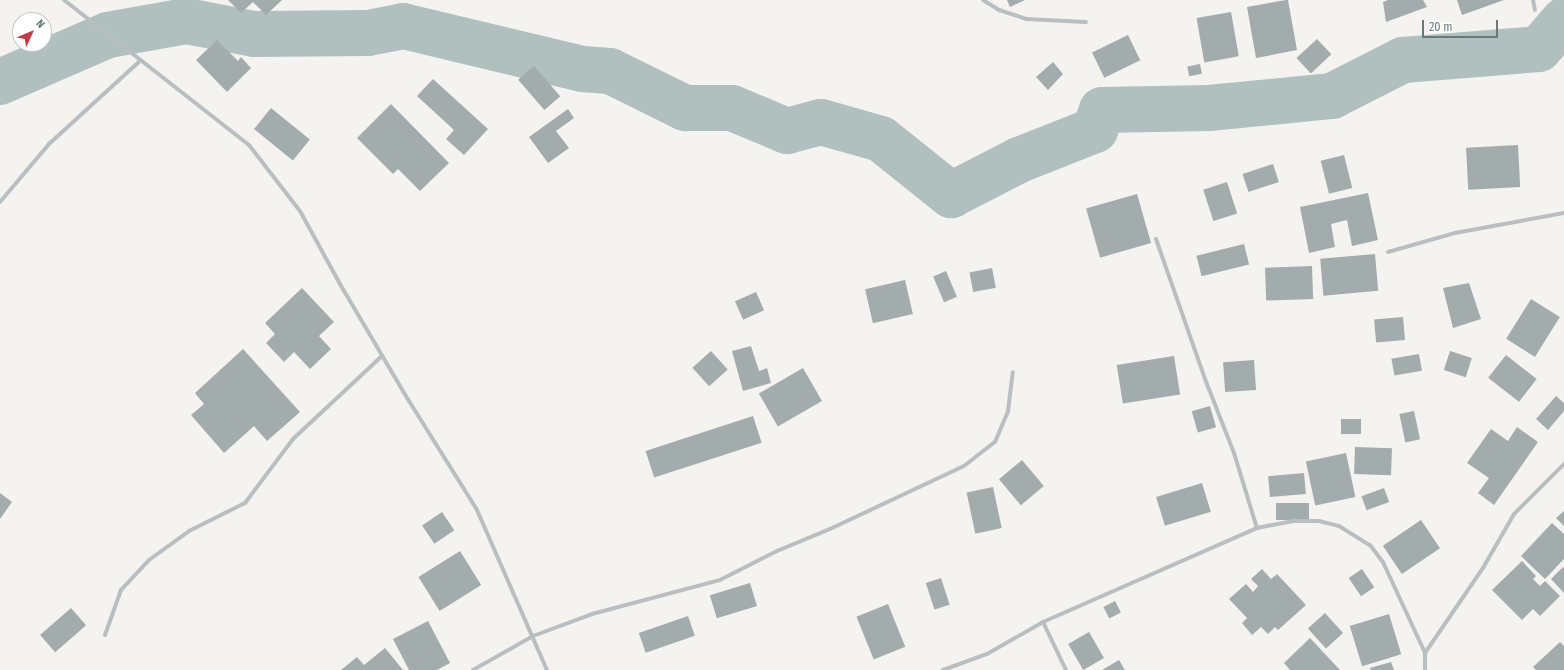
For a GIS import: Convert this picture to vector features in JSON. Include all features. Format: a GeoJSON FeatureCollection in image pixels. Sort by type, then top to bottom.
{"type":"FeatureCollection","features":[{"type":"Feature","properties":{"kind":"street"},"geometry":{"type":"LineString","coordinates":[[64,0],[249,145],[300,211],[382,356],[477,510],[547,670]]}},
{"type":"Feature","properties":{"kind":"street"},"geometry":{"type":"LineString","coordinates":[[983,0],[999,10],[1026,19],[1086,22]]}},
{"type":"Feature","properties":{"kind":"street"},"geometry":{"type":"LineString","coordinates":[[1533,0],[1535,10]]}},
{"type":"Feature","properties":{"kind":"street"},"geometry":{"type":"LineString","coordinates":[[0,202],[49,144],[140,61]]}},
{"type":"Feature","properties":{"kind":"street"},"geometry":{"type":"LineString","coordinates":[[1388,252],[1455,233],[1564,213]]}},
{"type":"Feature","properties":{"kind":"street"},"geometry":{"type":"LineString","coordinates":[[1156,240],[1204,379],[1234,453],[1257,528]]}},
{"type":"Feature","properties":{"kind":"street"},"geometry":{"type":"LineString","coordinates":[[105,635],[121,590],[149,560],[189,531],[246,503],[293,439],[382,356]]}},
{"type":"Feature","properties":{"kind":"street"},"geometry":{"type":"LineString","coordinates":[[473,670],[533,636],[592,614],[720,580],[777,551],[830,529],[964,466],[995,442],[1008,411],[1013,372]]}},
{"type":"Feature","properties":{"kind":"street"},"geometry":{"type":"LineString","coordinates":[[1424,653],[1483,568],[1514,514],[1564,464]]}},
{"type":"Feature","properties":{"kind":"street"},"geometry":{"type":"LineString","coordinates":[[943,670],[987,654],[1043,622],[1257,528],[1293,521],[1319,521],[1339,526],[1370,545],[1383,562],[1424,653],[1425,670]]}},
{"type":"Feature","properties":{"kind":"street"},"geometry":{"type":"LineString","coordinates":[[1043,622],[1066,670]]}},
{"type":"Feature","properties":{"kind":"building"},"geometry":{"type":"Polygon","coordinates":[[[228,0],[282,0],[266,15],[253,2],[241,13],[228,0]]]}},
{"type":"Feature","properties":{"kind":"building"},"geometry":{"type":"Polygon","coordinates":[[[1007,0],[1025,0],[1010,7],[1007,0]]]}},
{"type":"Feature","properties":{"kind":"building"},"geometry":{"type":"Polygon","coordinates":[[[1288,0],[1297,50],[1256,58],[1247,7],[1288,0]]]}},
{"type":"Feature","properties":{"kind":"building"},"geometry":{"type":"Polygon","coordinates":[[[1388,0],[1423,0],[1427,7],[1386,22],[1383,2],[1388,0]]]}},
{"type":"Feature","properties":{"kind":"building"},"geometry":{"type":"Polygon","coordinates":[[[1457,0],[1504,0],[1462,15],[1457,0]]]}},
{"type":"Feature","properties":{"kind":"building"},"geometry":{"type":"Polygon","coordinates":[[[1231,12],[1239,56],[1204,62],[1197,18],[1231,12]]]}},
{"type":"Feature","properties":{"kind":"building"},"geometry":{"type":"Polygon","coordinates":[[[1128,35],[1140,60],[1104,78],[1092,53],[1128,35]]]}},
{"type":"Feature","properties":{"kind":"building"},"geometry":{"type":"Polygon","coordinates":[[[1317,39],[1331,54],[1311,73],[1297,58],[1317,39]]]}},
{"type":"Feature","properties":{"kind":"building"},"geometry":{"type":"Polygon","coordinates":[[[217,40],[238,61],[241,57],[251,68],[227,92],[196,60],[217,40]]]}},
{"type":"Feature","properties":{"kind":"building"},"geometry":{"type":"Polygon","coordinates":[[[1053,62],[1063,74],[1048,90],[1036,77],[1053,62]]]}},
{"type":"Feature","properties":{"kind":"building"},"geometry":{"type":"Polygon","coordinates":[[[1200,64],[1202,74],[1189,76],[1187,66],[1200,64]]]}},
{"type":"Feature","properties":{"kind":"building"},"geometry":{"type":"Polygon","coordinates":[[[534,66],[560,96],[544,110],[518,80],[534,66]]]}},
{"type":"Feature","properties":{"kind":"building"},"geometry":{"type":"Polygon","coordinates":[[[433,79],[488,129],[464,155],[446,139],[454,130],[417,96],[433,79]]]}},
{"type":"Feature","properties":{"kind":"building"},"geometry":{"type":"Polygon","coordinates":[[[391,104],[449,163],[420,191],[398,169],[393,174],[357,138],[391,104]]]}},
{"type":"Feature","properties":{"kind":"building"},"geometry":{"type":"Polygon","coordinates":[[[271,108],[310,139],[293,160],[254,129],[271,108]]]}},
{"type":"Feature","properties":{"kind":"building"},"geometry":{"type":"Polygon","coordinates":[[[568,109],[574,118],[556,131],[569,148],[548,163],[529,137],[568,109]]]}},
{"type":"Feature","properties":{"kind":"building"},"geometry":{"type":"Polygon","coordinates":[[[1518,145],[1520,187],[1468,190],[1466,148],[1518,145]]]}},
{"type":"Feature","properties":{"kind":"building"},"geometry":{"type":"Polygon","coordinates":[[[1344,155],[1352,188],[1329,194],[1321,161],[1344,155]]]}},
{"type":"Feature","properties":{"kind":"building"},"geometry":{"type":"Polygon","coordinates":[[[1273,164],[1279,182],[1248,192],[1243,174],[1273,164]]]}},
{"type":"Feature","properties":{"kind":"building"},"geometry":{"type":"Polygon","coordinates":[[[1227,182],[1237,213],[1213,221],[1203,190],[1227,182]]]}},
{"type":"Feature","properties":{"kind":"building"},"geometry":{"type":"Polygon","coordinates":[[[1368,193],[1378,240],[1352,246],[1347,220],[1331,224],[1335,247],[1309,253],[1300,207],[1368,193]]]}},
{"type":"Feature","properties":{"kind":"building"},"geometry":{"type":"Polygon","coordinates":[[[1137,194],[1151,243],[1100,258],[1086,209],[1137,194]]]}},
{"type":"Feature","properties":{"kind":"building"},"geometry":{"type":"Polygon","coordinates":[[[1244,244],[1249,264],[1202,276],[1196,256],[1244,244]]]}},
{"type":"Feature","properties":{"kind":"building"},"geometry":{"type":"Polygon","coordinates":[[[1375,254],[1378,291],[1323,296],[1320,259],[1375,254]]]}},
{"type":"Feature","properties":{"kind":"building"},"geometry":{"type":"Polygon","coordinates":[[[1312,266],[1313,299],[1266,301],[1265,268],[1312,266]]]}},
{"type":"Feature","properties":{"kind":"building"},"geometry":{"type":"Polygon","coordinates":[[[992,268],[996,288],[973,292],[969,272],[992,268]]]}},
{"type":"Feature","properties":{"kind":"building"},"geometry":{"type":"Polygon","coordinates":[[[946,271],[957,297],[944,302],[933,276],[946,271]]]}},
{"type":"Feature","properties":{"kind":"building"},"geometry":{"type":"Polygon","coordinates":[[[905,280],[913,314],[873,323],[865,289],[905,280]]]}},
{"type":"Feature","properties":{"kind":"building"},"geometry":{"type":"Polygon","coordinates":[[[1469,283],[1481,319],[1453,328],[1443,288],[1469,283]]]}},
{"type":"Feature","properties":{"kind":"building"},"geometry":{"type":"Polygon","coordinates":[[[302,288],[334,322],[319,336],[331,349],[310,369],[294,352],[284,362],[266,343],[275,334],[265,323],[302,288]]]}},
{"type":"Feature","properties":{"kind":"building"},"geometry":{"type":"Polygon","coordinates":[[[756,292],[764,310],[743,320],[735,301],[756,292]]]}},
{"type":"Feature","properties":{"kind":"building"},"geometry":{"type":"Polygon","coordinates":[[[1531,299],[1560,317],[1535,357],[1506,339],[1531,299]]]}},
{"type":"Feature","properties":{"kind":"building"},"geometry":{"type":"Polygon","coordinates":[[[1403,317],[1405,340],[1376,342],[1374,320],[1403,317]]]}},
{"type":"Feature","properties":{"kind":"building"},"geometry":{"type":"Polygon","coordinates":[[[751,346],[759,371],[767,368],[771,383],[743,391],[732,351],[751,346]]]}},
{"type":"Feature","properties":{"kind":"building"},"geometry":{"type":"Polygon","coordinates":[[[243,349],[300,412],[267,441],[254,426],[224,453],[191,415],[204,404],[195,393],[243,349]]]}},
{"type":"Feature","properties":{"kind":"building"},"geometry":{"type":"Polygon","coordinates":[[[711,351],[728,370],[709,386],[692,368],[711,351]]]}},
{"type":"Feature","properties":{"kind":"building"},"geometry":{"type":"Polygon","coordinates":[[[1450,351],[1472,358],[1466,377],[1444,370],[1450,351]]]}},
{"type":"Feature","properties":{"kind":"building"},"geometry":{"type":"Polygon","coordinates":[[[1419,354],[1422,371],[1394,376],[1391,359],[1419,354]]]}},
{"type":"Feature","properties":{"kind":"building"},"geometry":{"type":"Polygon","coordinates":[[[1506,355],[1537,379],[1519,402],[1488,378],[1506,355]]]}},
{"type":"Feature","properties":{"kind":"building"},"geometry":{"type":"Polygon","coordinates":[[[1174,356],[1180,395],[1123,404],[1117,365],[1174,356]]]}},
{"type":"Feature","properties":{"kind":"building"},"geometry":{"type":"Polygon","coordinates":[[[1254,360],[1256,390],[1225,392],[1223,362],[1254,360]]]}},
{"type":"Feature","properties":{"kind":"building"},"geometry":{"type":"Polygon","coordinates":[[[803,368],[822,401],[778,426],[759,394],[803,368]]]}},
{"type":"Feature","properties":{"kind":"building"},"geometry":{"type":"Polygon","coordinates":[[[1556,396],[1564,403],[1564,411],[1548,430],[1536,419],[1556,396]]]}},
{"type":"Feature","properties":{"kind":"building"},"geometry":{"type":"Polygon","coordinates":[[[1210,406],[1216,427],[1198,432],[1192,411],[1210,406]]]}},
{"type":"Feature","properties":{"kind":"building"},"geometry":{"type":"Polygon","coordinates":[[[1414,411],[1420,439],[1405,442],[1399,414],[1414,411]]]}},
{"type":"Feature","properties":{"kind":"building"},"geometry":{"type":"Polygon","coordinates":[[[753,416],[762,443],[654,478],[646,451],[753,416]]]}},
{"type":"Feature","properties":{"kind":"building"},"geometry":{"type":"Polygon","coordinates":[[[1341,419],[1361,419],[1361,434],[1341,434],[1341,419]]]}},
{"type":"Feature","properties":{"kind":"building"},"geometry":{"type":"Polygon","coordinates":[[[1517,427],[1538,442],[1494,505],[1478,493],[1489,478],[1467,463],[1491,429],[1508,441],[1517,427]]]}},
{"type":"Feature","properties":{"kind":"building"},"geometry":{"type":"Polygon","coordinates":[[[1355,447],[1392,448],[1391,475],[1354,474],[1355,447]]]}},
{"type":"Feature","properties":{"kind":"building"},"geometry":{"type":"Polygon","coordinates":[[[1346,453],[1355,497],[1315,506],[1306,462],[1346,453]]]}},
{"type":"Feature","properties":{"kind":"building"},"geometry":{"type":"Polygon","coordinates":[[[1022,460],[1044,486],[1021,505],[999,479],[1022,460]]]}},
{"type":"Feature","properties":{"kind":"building"},"geometry":{"type":"Polygon","coordinates":[[[1304,473],[1306,494],[1270,497],[1268,476],[1304,473]]]}},
{"type":"Feature","properties":{"kind":"building"},"geometry":{"type":"Polygon","coordinates":[[[1202,483],[1211,512],[1165,526],[1156,497],[1202,483]]]}},
{"type":"Feature","properties":{"kind":"building"},"geometry":{"type":"Polygon","coordinates":[[[993,487],[1002,528],[975,534],[967,493],[993,487]]]}},
{"type":"Feature","properties":{"kind":"building"},"geometry":{"type":"Polygon","coordinates":[[[1384,488],[1389,502],[1367,510],[1361,496],[1384,488]]]}},
{"type":"Feature","properties":{"kind":"building"},"geometry":{"type":"Polygon","coordinates":[[[0,493],[12,502],[0,519],[0,493]]]}},
{"type":"Feature","properties":{"kind":"building"},"geometry":{"type":"Polygon","coordinates":[[[1276,503],[1309,503],[1309,520],[1276,520],[1276,503]]]}},
{"type":"Feature","properties":{"kind":"building"},"geometry":{"type":"Polygon","coordinates":[[[1564,511],[1564,526],[1556,518],[1564,511]]]}},
{"type":"Feature","properties":{"kind":"building"},"geometry":{"type":"Polygon","coordinates":[[[442,512],[454,530],[434,544],[422,525],[442,512]]]}},
{"type":"Feature","properties":{"kind":"building"},"geometry":{"type":"Polygon","coordinates":[[[1421,520],[1440,548],[1402,574],[1383,546],[1421,520]]]}},
{"type":"Feature","properties":{"kind":"building"},"geometry":{"type":"Polygon","coordinates":[[[1552,523],[1564,534],[1564,559],[1545,579],[1521,556],[1552,523]]]}},
{"type":"Feature","properties":{"kind":"building"},"geometry":{"type":"Polygon","coordinates":[[[460,551],[481,585],[440,611],[418,577],[460,551]]]}},
{"type":"Feature","properties":{"kind":"building"},"geometry":{"type":"Polygon","coordinates":[[[1522,561],[1536,576],[1533,579],[1540,586],[1545,581],[1560,596],[1540,616],[1533,609],[1522,620],[1492,590],[1522,561]]]}},
{"type":"Feature","properties":{"kind":"building"},"geometry":{"type":"Polygon","coordinates":[[[1563,567],[1564,568],[1564,593],[1551,579],[1563,567]]]}},
{"type":"Feature","properties":{"kind":"building"},"geometry":{"type":"Polygon","coordinates":[[[1262,569],[1271,579],[1277,574],[1306,605],[1278,630],[1275,627],[1268,634],[1261,627],[1252,635],[1242,623],[1247,618],[1229,599],[1246,584],[1253,592],[1258,586],[1251,579],[1262,569]]]}},
{"type":"Feature","properties":{"kind":"building"},"geometry":{"type":"Polygon","coordinates":[[[1362,569],[1374,587],[1361,596],[1349,578],[1362,569]]]}},
{"type":"Feature","properties":{"kind":"building"},"geometry":{"type":"Polygon","coordinates":[[[941,578],[950,605],[934,610],[926,583],[941,578]]]}},
{"type":"Feature","properties":{"kind":"building"},"geometry":{"type":"Polygon","coordinates":[[[750,583],[757,606],[717,618],[710,595],[750,583]]]}},
{"type":"Feature","properties":{"kind":"building"},"geometry":{"type":"Polygon","coordinates":[[[1115,601],[1121,613],[1109,618],[1103,607],[1115,601]]]}},
{"type":"Feature","properties":{"kind":"building"},"geometry":{"type":"Polygon","coordinates":[[[888,604],[905,647],[874,659],[856,617],[888,604]]]}},
{"type":"Feature","properties":{"kind":"building"},"geometry":{"type":"Polygon","coordinates":[[[71,608],[86,625],[55,652],[40,635],[71,608]]]}},
{"type":"Feature","properties":{"kind":"building"},"geometry":{"type":"Polygon","coordinates":[[[1325,613],[1343,633],[1326,648],[1308,628],[1325,613]]]}},
{"type":"Feature","properties":{"kind":"building"},"geometry":{"type":"Polygon","coordinates":[[[1389,614],[1401,654],[1362,666],[1350,626],[1389,614]]]}},
{"type":"Feature","properties":{"kind":"building"},"geometry":{"type":"Polygon","coordinates":[[[688,616],[695,636],[646,653],[639,633],[688,616]]]}},
{"type":"Feature","properties":{"kind":"building"},"geometry":{"type":"Polygon","coordinates":[[[428,621],[450,663],[437,670],[409,670],[393,639],[428,621]]]}},
{"type":"Feature","properties":{"kind":"building"},"geometry":{"type":"Polygon","coordinates":[[[1089,632],[1104,658],[1083,670],[1068,644],[1089,632]]]}},
{"type":"Feature","properties":{"kind":"building"},"geometry":{"type":"Polygon","coordinates":[[[1310,638],[1340,670],[1290,670],[1284,663],[1310,638]]]}},
{"type":"Feature","properties":{"kind":"building"},"geometry":{"type":"Polygon","coordinates":[[[1560,642],[1564,646],[1564,670],[1536,670],[1533,667],[1560,642]]]}},
{"type":"Feature","properties":{"kind":"building"},"geometry":{"type":"Polygon","coordinates":[[[385,648],[403,670],[341,670],[357,657],[364,665],[385,648]]]}},
{"type":"Feature","properties":{"kind":"building"},"geometry":{"type":"Polygon","coordinates":[[[1119,660],[1125,670],[1102,670],[1119,660]]]}},
{"type":"Feature","properties":{"kind":"building"},"geometry":{"type":"Polygon","coordinates":[[[1391,662],[1394,670],[1371,670],[1370,668],[1391,662]]]}},
{"type":"Feature","properties":{"kind":"waterway"},"geometry":{"type":"LineString","coordinates":[[0,82],[108,35],[186,21],[254,34],[368,33],[403,26],[582,69],[610,71],[685,108],[732,108],[787,131],[821,122],[881,139],[951,195],[1019,160],[1095,130],[1102,110],[1209,108],[1332,96],[1403,60],[1539,49],[1564,20]]}}]}
